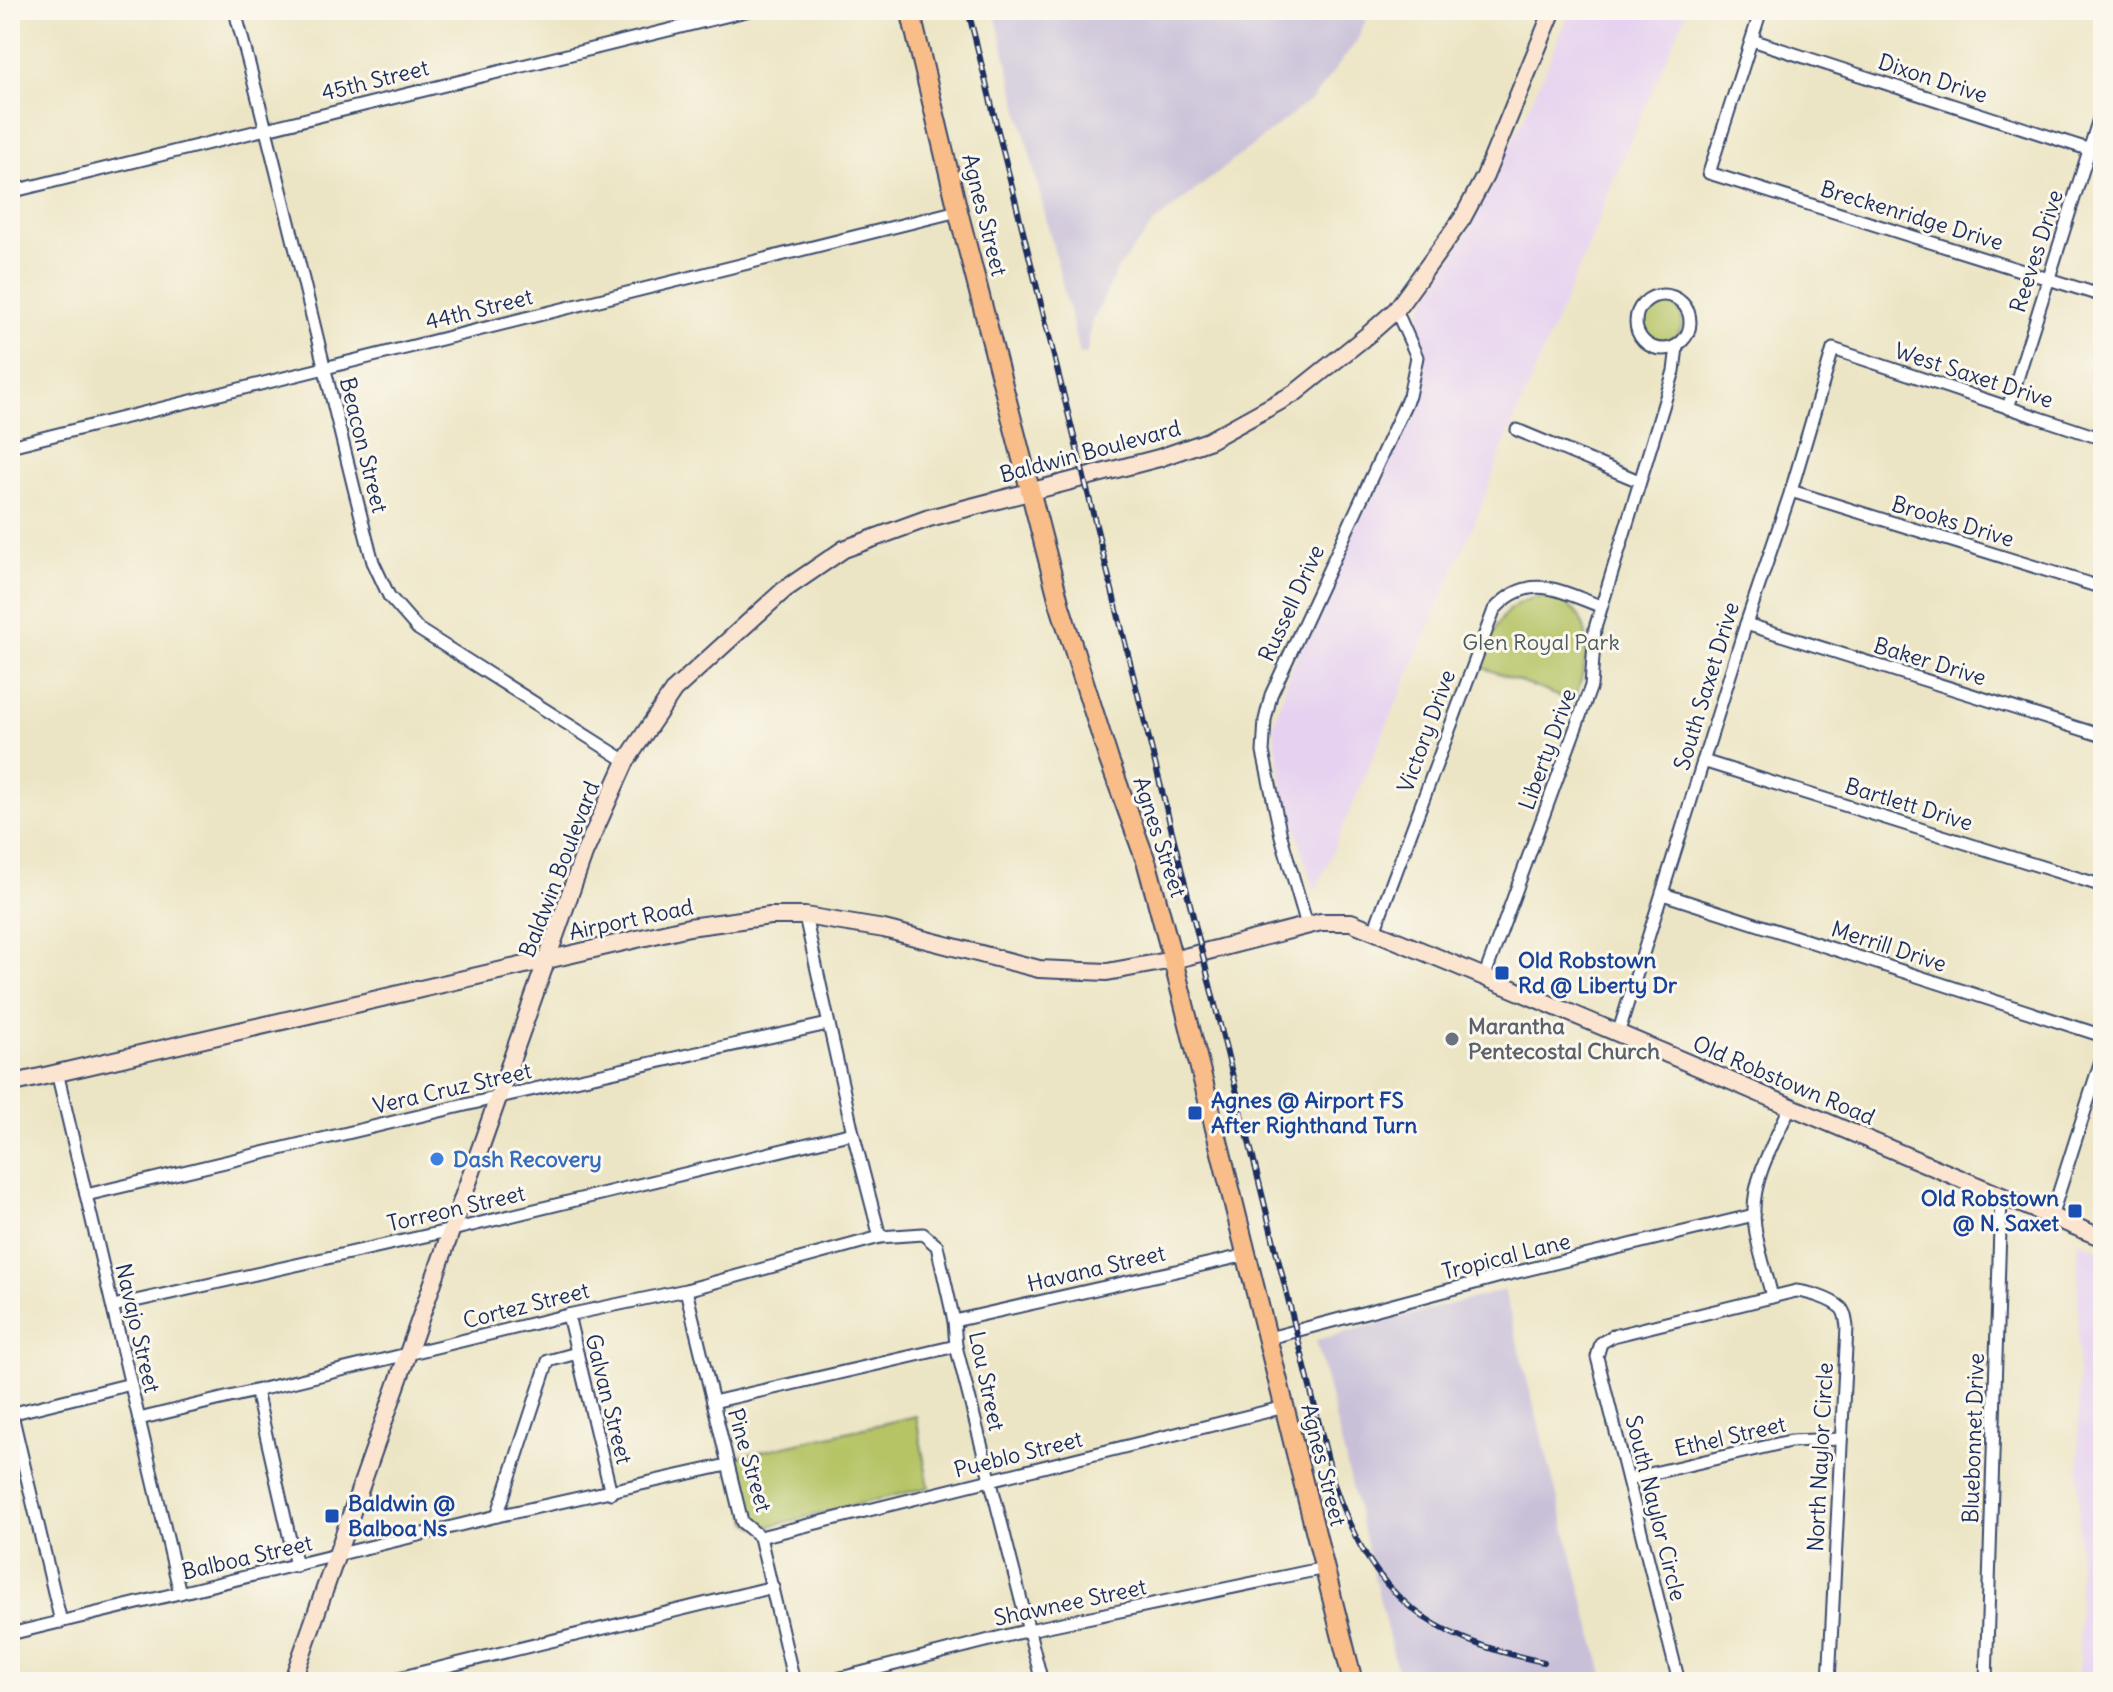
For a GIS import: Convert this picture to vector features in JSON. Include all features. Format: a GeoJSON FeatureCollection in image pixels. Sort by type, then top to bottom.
{"type":"FeatureCollection","features":[{"type":"Feature","properties":{"kind":"main road","name":"Agnes Street"},"geometry":{"type":"LineString","coordinates":[[910,10],[958,211],[1060,606],[1109,760],[1147,864],[1173,960],[1353,1682]]}},
{"type":"Feature","properties":{"kind":"main road","name":"Baldwin Boulevard"},"geometry":{"type":"LineString","coordinates":[[292,1682],[584,854],[626,761],[674,690],[784,590],[844,549],[929,518],[1159,458],[1208,441],[1295,393],[1330,367],[1396,310],[1462,219],[1485,176],[1553,10]]}},
{"type":"Feature","properties":{"kind":"main road","name":"Airport Road"},"geometry":{"type":"LineString","coordinates":[[10,1084],[689,927],[770,916],[805,916],[884,929],[1039,969],[1107,972],[1173,960]]}},
{"type":"Feature","properties":{"kind":"main road","name":"Old Robstown Road"},"geometry":{"type":"LineString","coordinates":[[1173,960],[1307,925],[1343,921],[1485,975],[2103,1238]]}},
{"type":"Feature","properties":{"kind":"street","name":"45th Street"},"geometry":{"type":"LineString","coordinates":[[10,192],[750,10]]}},
{"type":"Feature","properties":{"kind":"street"},"geometry":{"type":"LineString","coordinates":[[1752,40],[1761,10]]}},
{"type":"Feature","properties":{"kind":"street","name":"Beacon Street"},"geometry":{"type":"LineString","coordinates":[[237,19],[267,127],[323,367],[373,562],[389,596],[418,629],[626,761]]}},
{"type":"Feature","properties":{"kind":"street","name":"Dixon Drive"},"geometry":{"type":"LineString","coordinates":[[1752,40],[2103,154]]}},
{"type":"Feature","properties":{"kind":"street","name":"Breckenridge Drive"},"geometry":{"type":"LineString","coordinates":[[1752,40],[1709,173],[2103,296]]}},
{"type":"Feature","properties":{"kind":"street","name":"Reeves Drive"},"geometry":{"type":"LineString","coordinates":[[2008,408],[2103,106]]}},
{"type":"Feature","properties":{"kind":"street","name":"44th Street"},"geometry":{"type":"LineString","coordinates":[[10,446],[958,211]]}},
{"type":"Feature","properties":{"kind":"street"},"geometry":{"type":"LineString","coordinates":[[1666,295],[1677,298],[1685,306],[1690,317],[1690,328],[1677,347],[1654,349],[1644,343],[1637,333],[1635,322],[1637,311],[1644,301],[1666,295]]}},
{"type":"Feature","properties":{"kind":"street","name":"Russell Drive"},"geometry":{"type":"LineString","coordinates":[[1307,925],[1281,836],[1263,752],[1265,720],[1271,695],[1409,396],[1417,357],[1396,310]]}},
{"type":"Feature","properties":{"kind":"street","name":"Liberty Drive"},"geometry":{"type":"LineString","coordinates":[[1485,975],[1591,686],[1595,628],[1600,606],[1674,371],[1677,347]]}},
{"type":"Feature","properties":{"kind":"street","name":"West Saxet Drive"},"geometry":{"type":"LineString","coordinates":[[1833,349],[2103,439]]}},
{"type":"Feature","properties":{"kind":"street","name":"South Saxet Drive"},"geometry":{"type":"LineString","coordinates":[[1618,1034],[1746,624],[1791,491],[1833,349]]}},
{"type":"Feature","properties":{"kind":"street"},"geometry":{"type":"LineString","coordinates":[[1517,430],[1639,481]]}},
{"type":"Feature","properties":{"kind":"street","name":"Brooks Drive"},"geometry":{"type":"LineString","coordinates":[[1791,491],[2103,588]]}},
{"type":"Feature","properties":{"kind":"street","name":"Victory Drive"},"geometry":{"type":"LineString","coordinates":[[1374,931],[1494,610],[1512,594],[1546,586],[1600,606]]}},
{"type":"Feature","properties":{"kind":"street","name":"Baker Drive"},"geometry":{"type":"LineString","coordinates":[[1746,624],[2103,736]]}},
{"type":"Feature","properties":{"kind":"street","name":"Bartlett Drive"},"geometry":{"type":"LineString","coordinates":[[1703,761],[2103,886]]}},
{"type":"Feature","properties":{"kind":"street","name":"Merrill Drive"},"geometry":{"type":"LineString","coordinates":[[1663,894],[2103,1036]]}},
{"type":"Feature","properties":{"kind":"street"},"geometry":{"type":"LineString","coordinates":[[805,916],[853,1133],[880,1237]]}},
{"type":"Feature","properties":{"kind":"street","name":"Vera Cruz Street"},"geometry":{"type":"LineString","coordinates":[[86,1195],[499,1097],[828,1024]]}},
{"type":"Feature","properties":{"kind":"street"},"geometry":{"type":"LineString","coordinates":[[2051,1217],[2103,1054]]}},
{"type":"Feature","properties":{"kind":"street","name":"Navajo Street"},"geometry":{"type":"LineString","coordinates":[[57,1072],[180,1593]]}},
{"type":"Feature","properties":{"kind":"street"},"geometry":{"type":"LineString","coordinates":[[1772,1297],[1754,1215],[1755,1197],[1759,1179],[1790,1107]]}},
{"type":"Feature","properties":{"kind":"street","name":"Torreon Street"},"geometry":{"type":"LineString","coordinates":[[113,1306],[452,1230],[853,1133]]}},
{"type":"Feature","properties":{"kind":"street","name":"Bluebonnet Drive"},"geometry":{"type":"LineString","coordinates":[[1986,1682],[2001,1196]]}},
{"type":"Feature","properties":{"kind":"street","name":"Tropical Lane"},"geometry":{"type":"LineString","coordinates":[[1269,1338],[1501,1276],[1754,1215]]}},
{"type":"Feature","properties":{"kind":"street","name":"Cortez Street"},"geometry":{"type":"LineString","coordinates":[[139,1419],[568,1315],[686,1290],[880,1237],[923,1234]]}},
{"type":"Feature","properties":{"kind":"street","name":"Lou Street"},"geometry":{"type":"LineString","coordinates":[[923,1234],[937,1246],[954,1321],[956,1346],[1042,1682]]}},
{"type":"Feature","properties":{"kind":"street","name":"Havana Street"},"geometry":{"type":"LineString","coordinates":[[954,1321],[1247,1255]]}},
{"type":"Feature","properties":{"kind":"street","name":"Pine Street"},"geometry":{"type":"LineString","coordinates":[[686,1290],[742,1522],[760,1537],[794,1682]]}},
{"type":"Feature","properties":{"kind":"street","name":"North Naylor Circle"},"geometry":{"type":"LineString","coordinates":[[1601,1343],[1613,1336],[1796,1291],[1807,1292],[1840,1308],[1845,1315],[1847,1327],[1829,1682]]}},
{"type":"Feature","properties":{"kind":"street","name":"Galvan Street"},"geometry":{"type":"LineString","coordinates":[[568,1315],[611,1493]]}},
{"type":"Feature","properties":{"kind":"street","name":"South Naylor Circle"},"geometry":{"type":"LineString","coordinates":[[1601,1343],[1597,1357],[1679,1682]]}},
{"type":"Feature","properties":{"kind":"street"},"geometry":{"type":"LineString","coordinates":[[713,1402],[956,1346]]}},
{"type":"Feature","properties":{"kind":"street"},"geometry":{"type":"LineString","coordinates":[[497,1516],[548,1361],[577,1353]]}},
{"type":"Feature","properties":{"kind":"street"},"geometry":{"type":"LineString","coordinates":[[61,1622],[11,1411],[131,1384]]}},
{"type":"Feature","properties":{"kind":"street"},"geometry":{"type":"LineString","coordinates":[[256,1391],[296,1566]]}},
{"type":"Feature","properties":{"kind":"street","name":"Pueblo Street"},"geometry":{"type":"LineString","coordinates":[[760,1537],[1285,1407]]}},
{"type":"Feature","properties":{"kind":"street","name":"Ethel Street"},"geometry":{"type":"LineString","coordinates":[[1628,1479],[1790,1441],[1841,1439]]}},
{"type":"Feature","properties":{"kind":"street","name":"Balboa Street"},"geometry":{"type":"LineString","coordinates":[[10,1634],[497,1516],[727,1465]]}},
{"type":"Feature","properties":{"kind":"street","name":"Shawnee Street"},"geometry":{"type":"LineString","coordinates":[[825,1682],[1029,1630],[1325,1568]]}},
{"type":"Feature","properties":{"kind":"street"},"geometry":{"type":"LineString","coordinates":[[382,1682],[412,1679],[773,1587]]}},
{"type":"Feature","properties":{"kind":"shaded area"},"geometry":{"type":"Polygon","coordinates":[[[994,10],[1370,10],[1357,41],[1313,98],[1155,222],[1118,268],[1091,325],[1087,354],[1080,355],[994,10]]]}},
{"type":"Feature","properties":{"kind":"shaded area"},"geometry":{"type":"Polygon","coordinates":[[[1571,10],[1688,10],[1614,177],[1480,509],[1315,892],[1283,787],[1273,726],[1291,669],[1426,368],[1419,318],[1425,300],[1469,229],[1526,114],[1571,10]]]}},
{"type":"Feature","properties":{"kind":"shaded area"},"geometry":{"type":"Polygon","coordinates":[[[2078,1240],[2103,1251],[2103,1682],[2079,1682],[2078,1240]]]}},
{"type":"Feature","properties":{"kind":"shaded area"},"geometry":{"type":"Polygon","coordinates":[[[1504,1290],[1605,1682],[1400,1682],[1316,1340],[1504,1290]]]}},
{"type":"Feature","properties":{"kind":"green space"},"geometry":{"type":"Polygon","coordinates":[[[1663,303],[1676,309],[1682,322],[1676,335],[1663,341],[1650,335],[1644,322],[1650,309],[1663,303]]]}},
{"type":"Feature","properties":{"kind":"green space","name":"Glen Royal Park"},"geometry":{"type":"Polygon","coordinates":[[[1548,596],[1565,603],[1584,626],[1586,655],[1574,702],[1481,667],[1496,629],[1509,610],[1532,598],[1548,596]]]}},
{"type":"Feature","properties":{"kind":"green space"},"geometry":{"type":"Polygon","coordinates":[[[916,1416],[929,1487],[762,1528],[748,1522],[732,1458],[916,1416]]]}},
{"type":"Feature","properties":{"kind":"railway"},"geometry":{"type":"LineString","coordinates":[[968,10],[1334,1484],[1367,1557],[1387,1584],[1410,1607],[1436,1625],[1467,1640],[1544,1662]]}},
{"type":"Feature","properties":{"kind":"place","name":"Old Robstown Rd @ Liberty Dr"},"geometry":{"type":"Point","coordinates":[1502,973]}},
{"type":"Feature","properties":{"kind":"place","name":"Marantha Pentecostal Church"},"geometry":{"type":"Point","coordinates":[1452,1039]}},
{"type":"Feature","properties":{"kind":"place","name":"Agnes @ Airport FS After Righthand Turn"},"geometry":{"type":"Point","coordinates":[1195,1113]}},
{"type":"Feature","properties":{"kind":"place","name":"Dash Recovery"},"geometry":{"type":"Point","coordinates":[437,1159]}},
{"type":"Feature","properties":{"kind":"place","name":"Old Robstown @ N. Saxet"},"geometry":{"type":"Point","coordinates":[2075,1211]}},
{"type":"Feature","properties":{"kind":"place","name":"Baldwin @ Balboa Ns"},"geometry":{"type":"Point","coordinates":[332,1516]}}]}
